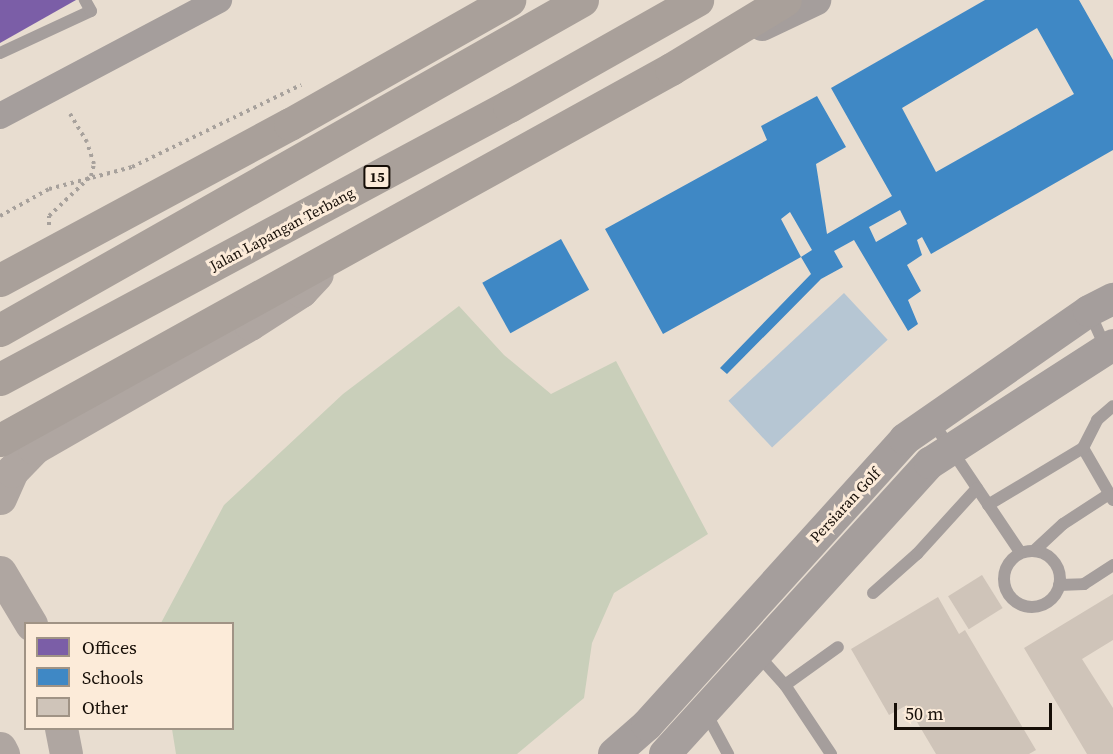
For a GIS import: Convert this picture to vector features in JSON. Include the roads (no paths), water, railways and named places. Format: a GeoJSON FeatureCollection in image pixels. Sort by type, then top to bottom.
{"type":"FeatureCollection","features":[{"type":"Feature","properties":{"kind":"main road"},"geometry":{"type":"LineString","coordinates":[[0,280],[509,0]]}},
{"type":"Feature","properties":{"kind":"main road"},"geometry":{"type":"LineString","coordinates":[[12,324],[582,0]]}},
{"type":"Feature","properties":{"kind":"main road","name":"Jalan Lapangan Terbang"},"geometry":{"type":"LineString","coordinates":[[0,379],[697,0]]}},
{"type":"Feature","properties":{"kind":"main road"},"geometry":{"type":"LineString","coordinates":[[7,431],[335,255],[670,69],[785,0]]}},
{"type":"Feature","properties":{"kind":"main road"},"geometry":{"type":"LineString","coordinates":[[0,498],[12,471],[34,448],[249,324],[301,291],[335,255]]}},
{"type":"Feature","properties":{"kind":"main road"},"geometry":{"type":"LineString","coordinates":[[0,572],[30,622]]}},
{"type":"Feature","properties":{"kind":"main road"},"geometry":{"type":"LineString","coordinates":[[61,730],[66,754]]}},
{"type":"Feature","properties":{"kind":"main road"},"geometry":{"type":"LineString","coordinates":[[0,748],[3,754]]}},
{"type":"Feature","properties":{"kind":"street"},"geometry":{"type":"LineString","coordinates":[[0,116],[219,0]]}},
{"type":"Feature","properties":{"kind":"street"},"geometry":{"type":"LineString","coordinates":[[670,69],[815,0]]}},
{"type":"Feature","properties":{"kind":"street","name":"Persiaran Golf"},"geometry":{"type":"LineString","coordinates":[[614,754],[647,725],[732,627],[905,439],[931,419],[1101,305]]}},
{"type":"Feature","properties":{"kind":"street"},"geometry":{"type":"LineString","coordinates":[[665,754],[706,713],[930,463],[950,448],[1111,352]]}},
{"type":"Feature","properties":{"kind":"lane"},"geometry":{"type":"LineString","coordinates":[[0,53],[92,11],[85,0]]}},
{"type":"Feature","properties":{"kind":"lane"},"geometry":{"type":"LineString","coordinates":[[1101,305],[1111,352]]}},
{"type":"Feature","properties":{"kind":"lane"},"geometry":{"type":"LineString","coordinates":[[988,505],[1083,448],[1097,420],[1113,406]]}},
{"type":"Feature","properties":{"kind":"lane"},"geometry":{"type":"LineString","coordinates":[[931,419],[1020,552]]}},
{"type":"Feature","properties":{"kind":"lane"},"geometry":{"type":"LineString","coordinates":[[1035,550],[1055,562],[1059,585],[1045,604],[1034,607],[1012,599],[1003,578],[1006,566],[1020,552],[1035,550],[1063,524],[1111,497],[1083,448]]}},
{"type":"Feature","properties":{"kind":"lane"},"geometry":{"type":"LineString","coordinates":[[873,593],[917,554],[977,488]]}},
{"type":"Feature","properties":{"kind":"lane"},"geometry":{"type":"LineString","coordinates":[[1059,585],[1084,585],[1113,566]]}},
{"type":"Feature","properties":{"kind":"lane"},"geometry":{"type":"LineString","coordinates":[[732,627],[785,685],[831,754]]}},
{"type":"Feature","properties":{"kind":"lane"},"geometry":{"type":"LineString","coordinates":[[785,685],[838,647]]}},
{"type":"Feature","properties":{"kind":"lane"},"geometry":{"type":"LineString","coordinates":[[706,713],[728,754]]}},
{"type":"Feature","properties":{"kind":"water"},"geometry":{"type":"Polygon","coordinates":[[[844,293],[888,340],[772,448],[728,401],[844,293]]]}}]}
